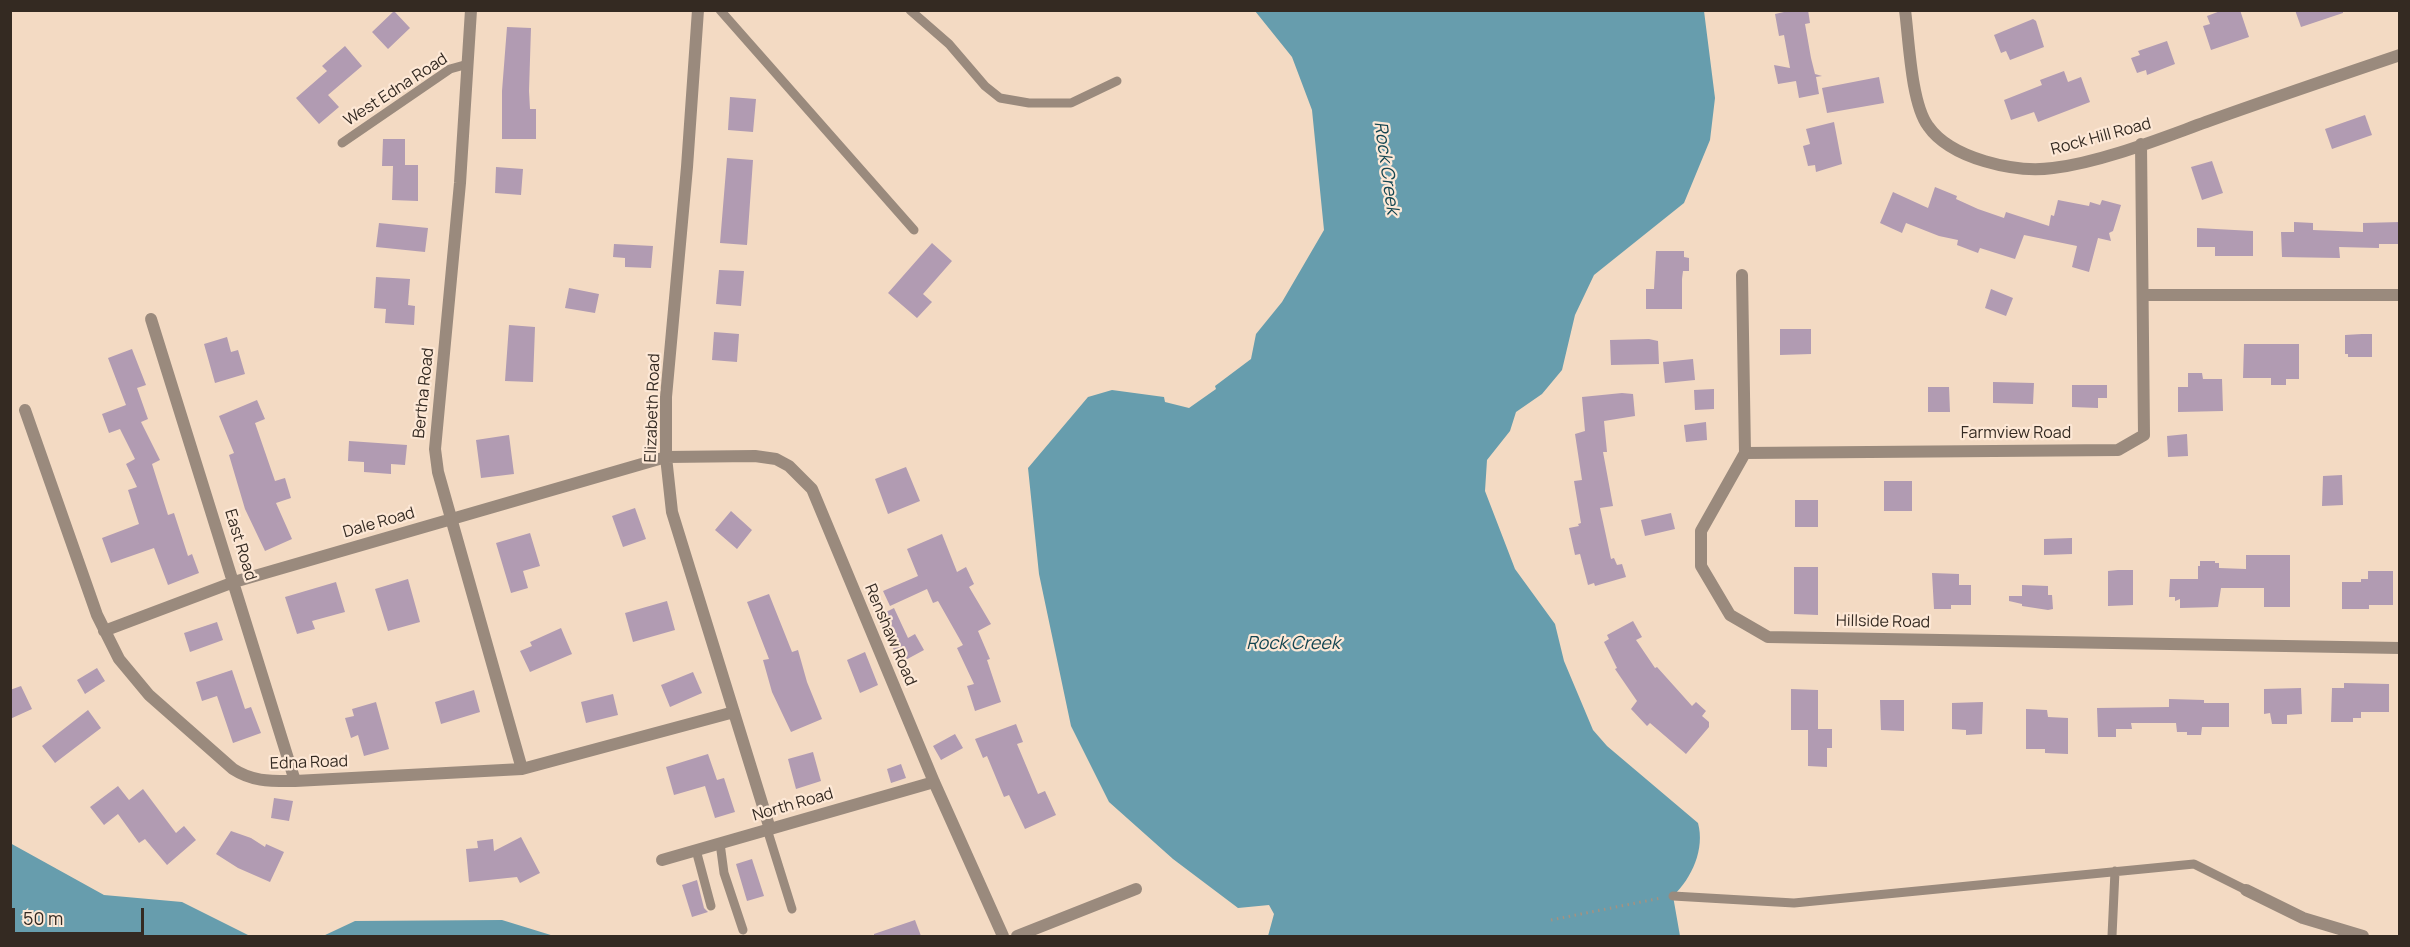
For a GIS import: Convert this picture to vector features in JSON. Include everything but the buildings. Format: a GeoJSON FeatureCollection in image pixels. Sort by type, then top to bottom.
{"type":"FeatureCollection","features":[{"type":"Feature","properties":{"kind":"street","name":"Bertha Road"},"geometry":{"type":"LineString","coordinates":[[471,10],[459,195],[435,449],[438,472],[522,769]]}},
{"type":"Feature","properties":{"kind":"street","name":"Elizabeth Road"},"geometry":{"type":"LineString","coordinates":[[698,10],[688,155],[666,397],[666,457],[672,512],[769,829]]}},
{"type":"Feature","properties":{"kind":"street","name":"Rock Hill Road"},"geometry":{"type":"LineString","coordinates":[[1905,10],[1916,94],[1920,112],[1927,125],[1950,147],[1996,164],[2051,168],[2081,163],[2400,55]]}},
{"type":"Feature","properties":{"kind":"street","name":"Farmview Road"},"geometry":{"type":"LineString","coordinates":[[1745,453],[2118,450],[2144,435],[2141,144]]}},
{"type":"Feature","properties":{"kind":"street"},"geometry":{"type":"LineString","coordinates":[[1742,275],[1745,453]]}},
{"type":"Feature","properties":{"kind":"street"},"geometry":{"type":"LineString","coordinates":[[2144,296],[2400,295]]}},
{"type":"Feature","properties":{"kind":"street","name":"East Road"},"geometry":{"type":"LineString","coordinates":[[151,319],[295,781]]}},
{"type":"Feature","properties":{"kind":"street","name":"Edna Road"},"geometry":{"type":"LineString","coordinates":[[25,410],[57,506],[104,631],[118,659],[136,682],[233,769],[247,778],[264,782],[295,781],[522,769],[734,712]]}},
{"type":"Feature","properties":{"kind":"street","name":"Hillside Road"},"geometry":{"type":"LineString","coordinates":[[1745,453],[1701,531],[1701,566],[1730,615],[1768,637],[2400,648]]}},
{"type":"Feature","properties":{"kind":"street","name":"Renshaw Road"},"geometry":{"type":"LineString","coordinates":[[666,457],[755,456],[776,459],[789,466],[812,489],[934,782],[1003,936]]}},
{"type":"Feature","properties":{"kind":"street","name":"Dale Road"},"geometry":{"type":"LineString","coordinates":[[104,631],[234,582],[666,457]]}},
{"type":"Feature","properties":{"kind":"street","name":"North Road"},"geometry":{"type":"LineString","coordinates":[[662,860],[934,782]]}},
{"type":"Feature","properties":{"kind":"street"},"geometry":{"type":"LineString","coordinates":[[1017,936],[1136,889]]}},
{"type":"Feature","properties":{"kind":"street"},"geometry":{"type":"LineString","coordinates":[[2246,890],[2303,918],[2364,936]]}},
{"type":"Feature","properties":{"kind":"lane"},"geometry":{"type":"LineString","coordinates":[[720,10],[914,230]]}},
{"type":"Feature","properties":{"kind":"lane"},"geometry":{"type":"LineString","coordinates":[[910,10],[949,44],[985,86],[1000,98],[1029,104],[1071,103],[1117,81]]}},
{"type":"Feature","properties":{"kind":"lane","name":"West Edna Road"},"geometry":{"type":"LineString","coordinates":[[342,143],[450,69],[468,64]]}},
{"type":"Feature","properties":{"kind":"lane"},"geometry":{"type":"LineString","coordinates":[[769,829],[792,909]]}},
{"type":"Feature","properties":{"kind":"lane"},"geometry":{"type":"LineString","coordinates":[[720,843],[724,873],[743,930]]}},
{"type":"Feature","properties":{"kind":"lane"},"geometry":{"type":"LineString","coordinates":[[696,850],[711,906]]}},
{"type":"Feature","properties":{"kind":"lane"},"geometry":{"type":"LineString","coordinates":[[1673,896],[1794,903],[2194,864],[2246,890]]}},
{"type":"Feature","properties":{"kind":"lane"},"geometry":{"type":"LineString","coordinates":[[2112,936],[2115,871]]}},
{"type":"Feature","properties":{"kind":"path"},"geometry":{"type":"LineString","coordinates":[[1551,920],[1673,896]]}},
{"type":"Feature","properties":{"kind":"water","name":"Rock Creek"},"geometry":{"type":"Polygon","coordinates":[[[1255,11],[1704,11],[1715,98],[1710,140],[1684,203],[1594,275],[1575,315],[1562,370],[1542,394],[1516,412],[1510,431],[1487,460],[1485,491],[1515,569],[1555,624],[1564,661],[1593,730],[1607,746],[1698,823],[1700,843],[1695,862],[1686,881],[1673,896],[1680,936],[1268,936],[1274,914],[1269,905],[1238,908],[1173,859],[1109,802],[1071,726],[1039,574],[1028,468],[1088,397],[1112,390],[1164,397],[1165,402],[1189,408],[1216,389],[1215,386],[1251,359],[1256,334],[1282,302],[1324,230],[1312,110],[1292,57],[1255,11]]]}},
{"type":"Feature","properties":{"kind":"water"},"geometry":{"type":"Polygon","coordinates":[[[10,843],[104,895],[182,902],[250,936],[11,936],[10,843]]]}},
{"type":"Feature","properties":{"kind":"water"},"geometry":{"type":"Polygon","coordinates":[[[502,920],[554,936],[323,936],[355,921],[502,920]]]}}]}
